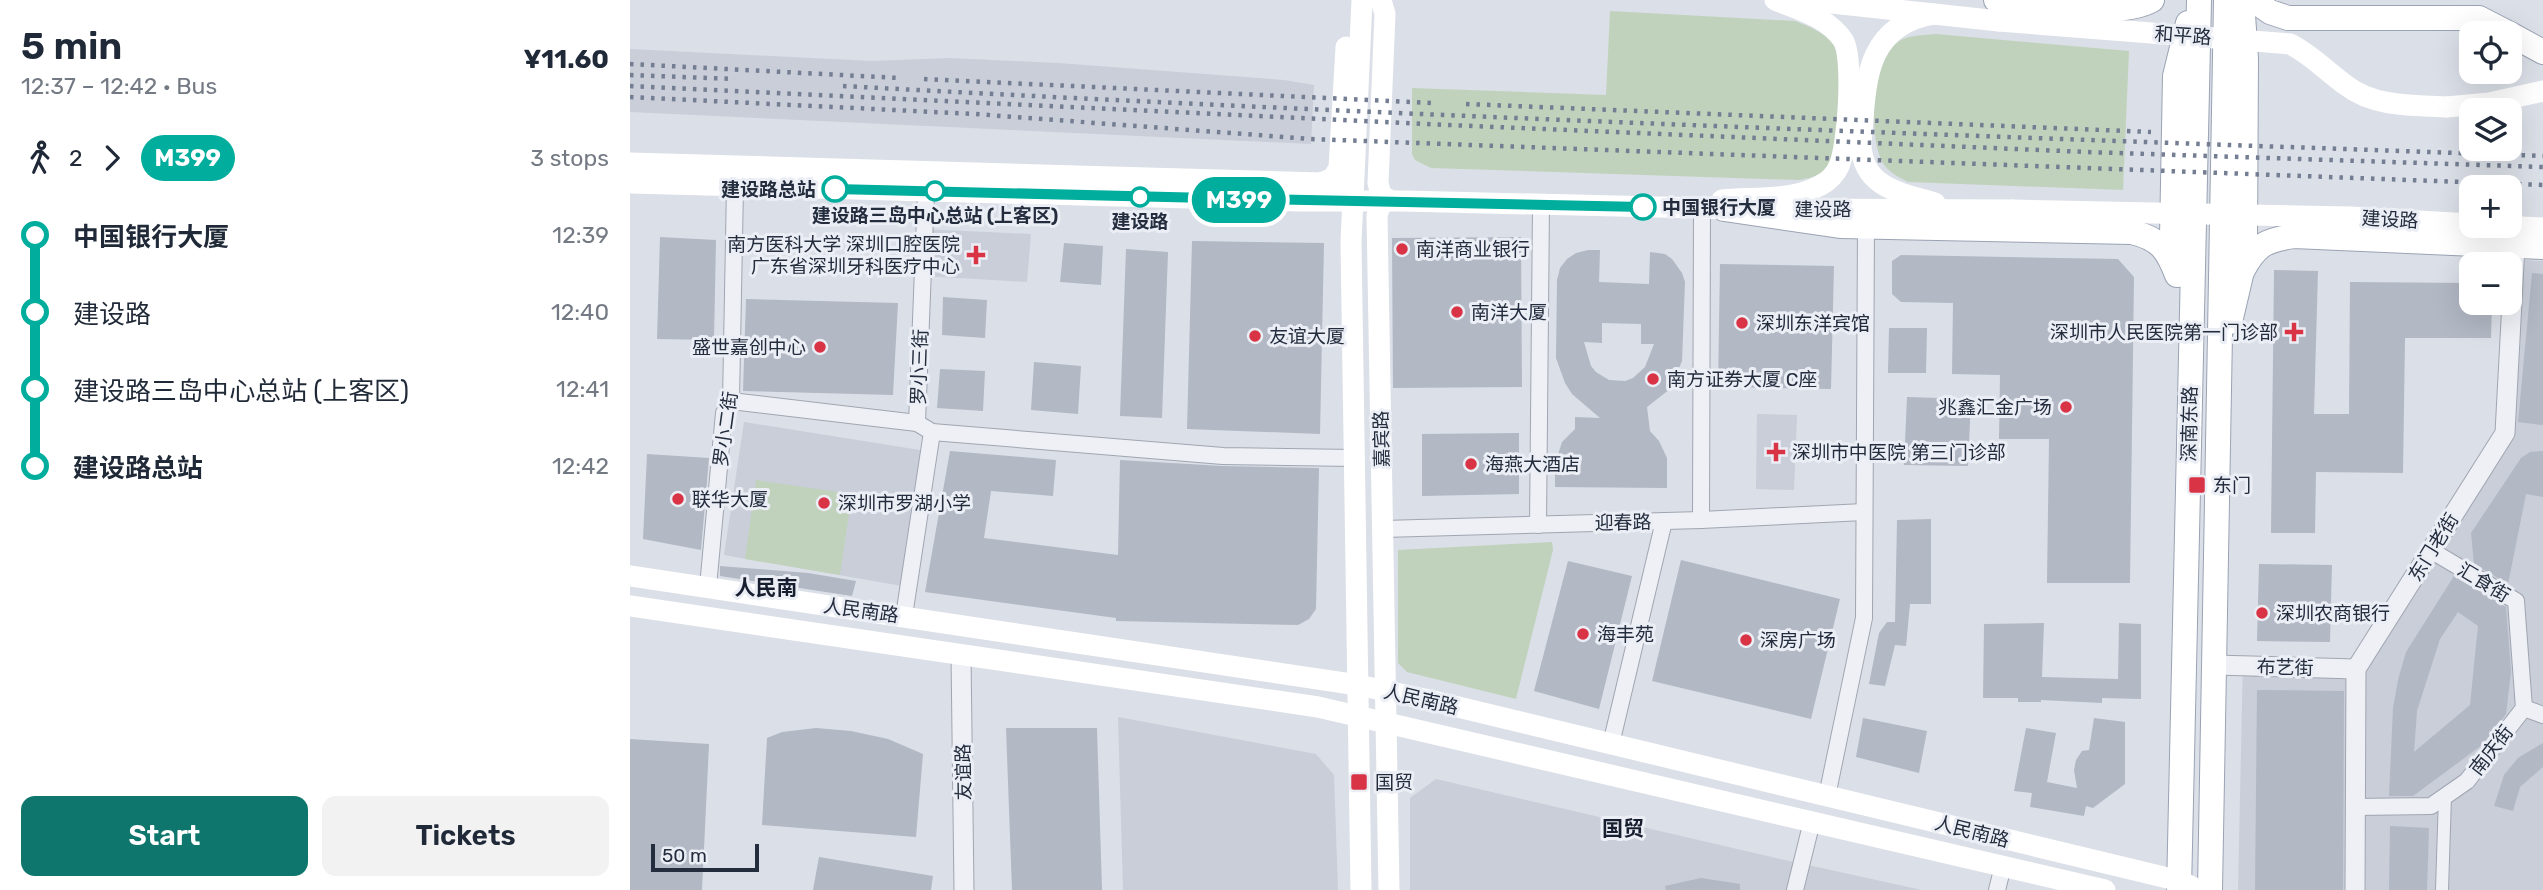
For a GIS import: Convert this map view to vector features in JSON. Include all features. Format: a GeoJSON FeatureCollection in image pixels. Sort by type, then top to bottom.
{"type":"FeatureCollection","features":[{"type":"Feature","properties":{"kind":"main road","name":"嘉宾路"},"geometry":{"type":"LineString","coordinates":[[1349,0],[1347,168],[1353,201],[1354,458],[1362,890]]}},
{"type":"Feature","properties":{"kind":"main road","name":"嘉宾路"},"geometry":{"type":"LineString","coordinates":[[1347,168],[1362,0]]}},
{"type":"Feature","properties":{"kind":"main road"},"geometry":{"type":"LineString","coordinates":[[1381,0],[1385,14],[1378,183],[1381,195],[1389,200]]}},
{"type":"Feature","properties":{"kind":"main road"},"geometry":{"type":"LineString","coordinates":[[1671,208],[1706,201],[1809,191],[1822,184],[1838,168],[1844,152],[1849,73],[1849,57],[1845,44],[1828,24],[1775,0]]}},
{"type":"Feature","properties":{"kind":"main road","name":"和平路"},"geometry":{"type":"LineString","coordinates":[[1804,0],[1934,14],[1997,10],[2290,44],[2315,59],[2348,88],[2363,96],[2399,104],[2447,107],[2489,103],[2543,91]]}},
{"type":"Feature","properties":{"kind":"main road"},"geometry":{"type":"LineString","coordinates":[[1997,10],[2104,9],[2142,6],[2152,0]]}},
{"type":"Feature","properties":{"kind":"main road"},"geometry":{"type":"LineString","coordinates":[[2191,348],[2172,237],[2175,76],[2196,0]]}},
{"type":"Feature","properties":{"kind":"main road","name":"深南东路"},"geometry":{"type":"LineString","coordinates":[[2186,887],[2196,0]]}},
{"type":"Feature","properties":{"kind":"main road","name":"深南东路"},"geometry":{"type":"LineString","coordinates":[[2210,890],[2225,0]]}},
{"type":"Feature","properties":{"kind":"main road"},"geometry":{"type":"LineString","coordinates":[[2220,360],[2242,271],[2246,220],[2246,59],[2242,0]]}},
{"type":"Feature","properties":{"kind":"main road"},"geometry":{"type":"LineString","coordinates":[[2253,0],[2270,12],[2294,18],[2479,18],[2485,21]]}},
{"type":"Feature","properties":{"kind":"main road"},"geometry":{"type":"LineString","coordinates":[[1934,14],[1901,25],[1889,34],[1875,54],[1868,77],[1862,158],[1868,173],[1890,188],[1959,210]]}},
{"type":"Feature","properties":{"kind":"main road"},"geometry":{"type":"LineString","coordinates":[[2522,41],[2543,52]]}},
{"type":"Feature","properties":{"kind":"main road"},"geometry":{"type":"LineString","coordinates":[[630,163],[1321,183],[1346,183],[1347,168]]}},
{"type":"Feature","properties":{"kind":"main road","name":"建设路"},"geometry":{"type":"LineString","coordinates":[[630,183],[1300,201],[1389,200],[1713,209],[2012,210],[2350,217],[2459,223]]}},
{"type":"Feature","properties":{"kind":"main road","name":"嘉宾路"},"geometry":{"type":"LineString","coordinates":[[1389,200],[1380,205],[1377,216],[1390,890]]}},
{"type":"Feature","properties":{"kind":"main road"},"geometry":{"type":"LineString","coordinates":[[1713,209],[1822,224],[1866,227],[2132,232],[2155,239],[2163,247],[2177,275]]}},
{"type":"Feature","properties":{"kind":"main road"},"geometry":{"type":"LineString","coordinates":[[2522,232],[2543,228]]}},
{"type":"Feature","properties":{"kind":"main road"},"geometry":{"type":"LineString","coordinates":[[2242,271],[2256,248],[2278,238],[2459,235]]}},
{"type":"Feature","properties":{"kind":"main road"},"geometry":{"type":"LineString","coordinates":[[2517,238],[2543,247]]}},
{"type":"Feature","properties":{"kind":"main road","name":"人民南路"},"geometry":{"type":"LineString","coordinates":[[630,576],[1358,685],[1827,796],[2186,887]]}},
{"type":"Feature","properties":{"kind":"main road","name":"人民南路"},"geometry":{"type":"LineString","coordinates":[[630,606],[1309,705],[2105,890]]}},
{"type":"Feature","properties":{"kind":"street","name":"罗小二街"},"geometry":{"type":"LineString","coordinates":[[709,587],[723,413],[731,401],[735,186]]}},
{"type":"Feature","properties":{"kind":"street","name":"罗小三街"},"geometry":{"type":"LineString","coordinates":[[904,616],[932,432],[916,423],[926,191]]}},
{"type":"Feature","properties":{"kind":"street"},"geometry":{"type":"LineString","coordinates":[[1538,524],[1541,205]]}},
{"type":"Feature","properties":{"kind":"street"},"geometry":{"type":"LineString","coordinates":[[1701,520],[1713,209]]}},
{"type":"Feature","properties":{"kind":"street"},"geometry":{"type":"LineString","coordinates":[[1827,796],[1864,618],[1866,227]]}},
{"type":"Feature","properties":{"kind":"street","name":"东门老街"},"geometry":{"type":"LineString","coordinates":[[2356,669],[2505,433],[2508,238]]}},
{"type":"Feature","properties":{"kind":"street"},"geometry":{"type":"LineString","coordinates":[[731,401],[916,423]]}},
{"type":"Feature","properties":{"kind":"street"},"geometry":{"type":"LineString","coordinates":[[932,432],[1223,456],[1354,458]]}},
{"type":"Feature","properties":{"kind":"street","name":"迎春路"},"geometry":{"type":"LineString","coordinates":[[1383,529],[1701,520],[1864,512]]}},
{"type":"Feature","properties":{"kind":"street"},"geometry":{"type":"LineString","coordinates":[[1611,744],[1664,521]]}},
{"type":"Feature","properties":{"kind":"street","name":"汇食街"},"geometry":{"type":"LineString","coordinates":[[2432,551],[2516,600],[2524,708]]}},
{"type":"Feature","properties":{"kind":"street","name":"友谊路"},"geometry":{"type":"LineString","coordinates":[[961,655],[964,890]]}},
{"type":"Feature","properties":{"kind":"street","name":"布艺街"},"geometry":{"type":"LineString","coordinates":[[2214,665],[2356,669]]}},
{"type":"Feature","properties":{"kind":"street"},"geometry":{"type":"LineString","coordinates":[[2355,890],[2356,669]]}},
{"type":"Feature","properties":{"kind":"street","name":"南庆街"},"geometry":{"type":"LineString","coordinates":[[2355,807],[2431,806],[2466,781],[2524,708],[2543,715]]}},
{"type":"Feature","properties":{"kind":"street"},"geometry":{"type":"LineString","coordinates":[[2442,890],[2445,796]]}},
{"type":"Feature","properties":{"kind":"street"},"geometry":{"type":"LineString","coordinates":[[1796,890],[1812,821]]}},
{"type":"Feature","properties":{"kind":"street"},"geometry":{"type":"LineString","coordinates":[[1997,890],[2003,866]]}},
{"type":"Feature","properties":{"kind":"shaded area"},"geometry":{"type":"Polygon","coordinates":[[[630,49],[872,61],[950,58],[1058,63],[1284,80],[1314,85],[1311,144],[630,112],[630,49]]]}},
{"type":"Feature","properties":{"kind":"shaded area","name":"南方医科大学 深圳口腔医院 广东省深圳牙科医疗中心"},"geometry":{"type":"Polygon","coordinates":[[[924,229],[1031,234],[1027,282],[923,276],[924,229]]]}},
{"type":"Feature","properties":{"kind":"shaded area"},"geometry":{"type":"Polygon","coordinates":[[[2522,260],[2543,261],[2543,890],[2238,890],[2243,657],[2356,659],[2497,429],[2503,315],[2522,315],[2522,260]]]}},
{"type":"Feature","properties":{"kind":"shaded area","name":"深圳市中医院 第三门诊部"},"geometry":{"type":"Polygon","coordinates":[[[1757,414],[1797,415],[1794,490],[1756,489],[1757,414]]]}},
{"type":"Feature","properties":{"kind":"shaded area","name":"深圳市罗湖小学"},"geometry":{"type":"Polygon","coordinates":[[[744,422],[926,451],[902,586],[724,555],[744,422]]]}},
{"type":"Feature","properties":{"kind":"shaded area"},"geometry":{"type":"Polygon","coordinates":[[[1118,717],[1316,754],[1334,775],[1338,890],[1123,890],[1118,717]]]}},
{"type":"Feature","properties":{"kind":"shaded area"},"geometry":{"type":"Polygon","coordinates":[[[1436,779],[1922,890],[1410,890],[1410,798],[1436,779]]]}},
{"type":"Feature","properties":{"kind":"green space"},"geometry":{"type":"Polygon","coordinates":[[[1610,11],[1795,21],[1820,33],[1833,44],[1841,67],[1839,116],[1834,159],[1831,164],[1820,174],[1799,180],[1431,168],[1415,160],[1412,154],[1412,88],[1606,95],[1610,11]]]}},
{"type":"Feature","properties":{"kind":"green space"},"geometry":{"type":"Polygon","coordinates":[[[1936,34],[2129,51],[2123,190],[1908,182],[1891,172],[1880,157],[1874,129],[1875,93],[1884,60],[1892,47],[1903,39],[1936,34]]]}},
{"type":"Feature","properties":{"kind":"green space"},"geometry":{"type":"Polygon","coordinates":[[[756,480],[852,494],[840,575],[745,559],[756,480]]]}},
{"type":"Feature","properties":{"kind":"green space"},"geometry":{"type":"Polygon","coordinates":[[[1552,542],[1553,550],[1516,699],[1407,672],[1398,663],[1398,550],[1552,542]]]}},
{"type":"Feature","properties":{"kind":"building"},"geometry":{"type":"Polygon","coordinates":[[[660,237],[716,240],[714,340],[657,339],[660,237]]]}},
{"type":"Feature","properties":{"kind":"building","name":"南洋大厦"},"geometry":{"type":"Polygon","coordinates":[[[1521,237],[1522,387],[1393,388],[1392,238],[1521,237]]]}},
{"type":"Feature","properties":{"kind":"building","name":"友谊大厦"},"geometry":{"type":"Polygon","coordinates":[[[1192,241],[1324,243],[1320,434],[1187,429],[1192,241]]]}},
{"type":"Feature","properties":{"kind":"building"},"geometry":{"type":"Polygon","coordinates":[[[1064,243],[1103,246],[1101,285],[1060,282],[1064,243]]]}},
{"type":"Feature","properties":{"kind":"building"},"geometry":{"type":"Polygon","coordinates":[[[1126,249],[1168,252],[1162,418],[1120,416],[1126,249]]]}},
{"type":"Feature","properties":{"kind":"building"},"geometry":{"type":"Polygon","coordinates":[[[1600,250],[1599,282],[1649,284],[1650,252],[1665,254],[1682,273],[1685,282],[1682,361],[1670,389],[1647,407],[1650,431],[1659,441],[1667,458],[1667,488],[1555,487],[1555,464],[1562,442],[1575,429],[1575,417],[1600,418],[1572,394],[1556,358],[1557,280],[1560,268],[1576,253],[1600,250]],[[1602,323],[1602,343],[1584,342],[1591,366],[1596,372],[1609,380],[1625,381],[1633,378],[1645,367],[1654,344],[1641,344],[1641,324],[1602,323]]]}},
{"type":"Feature","properties":{"kind":"building","name":"兆鑫汇金广场"},"geometry":{"type":"Polygon","coordinates":[[[1901,255],[2118,259],[2134,277],[2130,583],[2047,583],[2049,439],[1999,439],[2000,375],[1952,374],[1953,303],[1901,302],[1892,294],[1892,261],[1901,255]]]}},
{"type":"Feature","properties":{"kind":"building"},"geometry":{"type":"Polygon","coordinates":[[[1720,264],[1834,266],[1831,389],[1718,387],[1720,264]]]}},
{"type":"Feature","properties":{"kind":"building"},"geometry":{"type":"Polygon","coordinates":[[[2274,270],[2318,271],[2314,414],[2349,414],[2350,282],[2459,283],[2459,315],[2492,315],[2491,338],[2405,338],[2403,473],[2316,472],[2315,533],[2271,533],[2274,270]]]}},
{"type":"Feature","properties":{"kind":"building"},"geometry":{"type":"Polygon","coordinates":[[[2532,273],[2543,274],[2543,425],[2518,422],[2532,273]]]}},
{"type":"Feature","properties":{"kind":"building"},"geometry":{"type":"Polygon","coordinates":[[[943,297],[987,300],[985,338],[942,335],[943,297]]]}},
{"type":"Feature","properties":{"kind":"building","name":"盛世嘉创中心"},"geometry":{"type":"Polygon","coordinates":[[[746,299],[898,303],[893,395],[743,391],[746,299]]]}},
{"type":"Feature","properties":{"kind":"building"},"geometry":{"type":"Polygon","coordinates":[[[1889,328],[1927,328],[1926,373],[1888,373],[1889,328]]]}},
{"type":"Feature","properties":{"kind":"building"},"geometry":{"type":"Polygon","coordinates":[[[1034,362],[1081,366],[1078,414],[1031,410],[1034,362]]]}},
{"type":"Feature","properties":{"kind":"building"},"geometry":{"type":"Polygon","coordinates":[[[940,369],[985,371],[983,411],[937,408],[940,369]]]}},
{"type":"Feature","properties":{"kind":"building"},"geometry":{"type":"Polygon","coordinates":[[[1907,397],[1971,399],[1968,466],[1904,465],[1907,397]]]}},
{"type":"Feature","properties":{"kind":"building","name":"海燕大酒店"},"geometry":{"type":"Polygon","coordinates":[[[1519,433],[1519,494],[1422,496],[1422,434],[1519,433]]]}},
{"type":"Feature","properties":{"kind":"building"},"geometry":{"type":"Polygon","coordinates":[[[950,451],[1056,460],[1053,496],[991,491],[984,538],[1118,555],[1120,460],[1319,468],[1316,609],[1309,619],[1298,625],[1116,621],[1116,618],[925,592],[950,451]]]}},
{"type":"Feature","properties":{"kind":"building"},"geometry":{"type":"Polygon","coordinates":[[[2543,451],[2543,497],[2526,494],[2508,584],[2474,564],[2471,533],[2521,458],[2530,452],[2543,451]]]}},
{"type":"Feature","properties":{"kind":"building","name":"联华大厦"},"geometry":{"type":"Polygon","coordinates":[[[647,454],[709,458],[701,550],[643,539],[647,454]]]}},
{"type":"Feature","properties":{"kind":"building"},"geometry":{"type":"Polygon","coordinates":[[[1931,519],[1931,604],[1910,604],[1906,646],[1895,645],[1885,686],[1869,684],[1879,633],[1887,622],[1895,622],[1897,520],[1931,519]]]}},
{"type":"Feature","properties":{"kind":"building","name":"深房广场"},"geometry":{"type":"Polygon","coordinates":[[[1681,560],[1840,599],[1811,719],[1652,681],[1681,560]]]}},
{"type":"Feature","properties":{"kind":"building","name":"海丰苑"},"geometry":{"type":"Polygon","coordinates":[[[1568,561],[1632,576],[1599,709],[1534,691],[1568,561]]]}},
{"type":"Feature","properties":{"kind":"building"},"geometry":{"type":"Polygon","coordinates":[[[2259,564],[2332,565],[2330,642],[2257,641],[2259,564]]]}},
{"type":"Feature","properties":{"kind":"building"},"geometry":{"type":"Polygon","coordinates":[[[720,566],[808,573],[856,581],[852,596],[720,576],[720,566]]]}},
{"type":"Feature","properties":{"kind":"building"},"geometry":{"type":"Polygon","coordinates":[[[2454,576],[2506,607],[2511,671],[2506,714],[2482,745],[2413,796],[2389,796],[2393,708],[2406,652],[2454,576]],[[2458,612],[2440,639],[2417,711],[2414,752],[2470,705],[2478,626],[2458,612]]]}},
{"type":"Feature","properties":{"kind":"building"},"geometry":{"type":"Polygon","coordinates":[[[2044,623],[2042,677],[2118,679],[2119,623],[2141,624],[2141,699],[2102,698],[2102,703],[2041,700],[2018,702],[2018,698],[1983,698],[1984,624],[2044,623]]]}},
{"type":"Feature","properties":{"kind":"building"},"geometry":{"type":"Polygon","coordinates":[[[2257,690],[2344,691],[2343,890],[2255,890],[2257,690]]]}},
{"type":"Feature","properties":{"kind":"building"},"geometry":{"type":"Polygon","coordinates":[[[1863,718],[1927,731],[1919,773],[1856,757],[1863,718]]]}},
{"type":"Feature","properties":{"kind":"building"},"geometry":{"type":"Polygon","coordinates":[[[2094,718],[2125,722],[2125,784],[2093,808],[2086,806],[2084,816],[2030,807],[2032,793],[2014,791],[2026,728],[2056,733],[2047,782],[2077,788],[2074,770],[2076,760],[2082,751],[2089,750],[2094,718]]]}},
{"type":"Feature","properties":{"kind":"building"},"geometry":{"type":"Polygon","coordinates":[[[816,728],[851,731],[888,739],[923,754],[916,837],[762,825],[767,738],[782,732],[816,728]]]}},
{"type":"Feature","properties":{"kind":"building"},"geometry":{"type":"Polygon","coordinates":[[[1006,728],[1097,728],[1102,890],[1012,890],[1006,728]]]}},
{"type":"Feature","properties":{"kind":"building"},"geometry":{"type":"Polygon","coordinates":[[[630,739],[709,744],[702,890],[630,890],[630,739]]]}},
{"type":"Feature","properties":{"kind":"building"},"geometry":{"type":"Polygon","coordinates":[[[2543,743],[2543,767],[2520,787],[2513,811],[2494,806],[2504,775],[2518,758],[2543,743]]]}},
{"type":"Feature","properties":{"kind":"building"},"geometry":{"type":"Polygon","coordinates":[[[2390,826],[2429,828],[2427,890],[2389,890],[2390,826]]]}},
{"type":"Feature","properties":{"kind":"building"},"geometry":{"type":"Polygon","coordinates":[[[819,857],[933,876],[931,890],[813,890],[819,857]]]}},
{"type":"Feature","properties":{"kind":"building"},"geometry":{"type":"Polygon","coordinates":[[[1701,878],[1740,884],[1740,890],[1666,890],[1665,886],[1701,878]]]}},
{"type":"Feature","properties":{"kind":"railway"},"geometry":{"type":"LineString","coordinates":[[630,64],[899,78]]}},
{"type":"Feature","properties":{"kind":"railway"},"geometry":{"type":"LineString","coordinates":[[630,75],[735,79]]}},
{"type":"Feature","properties":{"kind":"railway"},"geometry":{"type":"LineString","coordinates":[[924,79],[1431,103]]}},
{"type":"Feature","properties":{"kind":"railway"},"geometry":{"type":"LineString","coordinates":[[630,86],[1425,124],[2087,152],[2543,167]]}},
{"type":"Feature","properties":{"kind":"railway"},"geometry":{"type":"LineString","coordinates":[[843,86],[1480,116],[2543,156]]}},
{"type":"Feature","properties":{"kind":"railway"},"geometry":{"type":"LineString","coordinates":[[630,97],[975,114],[1311,139],[2543,185]]}},
{"type":"Feature","properties":{"kind":"railway"},"geometry":{"type":"LineString","coordinates":[[1466,104],[2151,132]]}},
{"type":"Feature","properties":{"kind":"bus line","name":"M399"},"geometry":{"type":"LineString","coordinates":[[835,189],[1643,207]]}},
{"type":"Feature","properties":{"kind":"place","name":"建设路总站"},"geometry":{"type":"Point","coordinates":[835,189]}},
{"type":"Feature","properties":{"kind":"place","name":"建设路三岛中心总站 (上客区)"},"geometry":{"type":"Point","coordinates":[935,191]}},
{"type":"Feature","properties":{"kind":"place","name":"建设路"},"geometry":{"type":"Point","coordinates":[1140,197]}},
{"type":"Feature","properties":{"kind":"place","name":"中国银行大厦"},"geometry":{"type":"Point","coordinates":[1643,207]}},
{"type":"Feature","properties":{"kind":"place","name":"南洋商业银行"},"geometry":{"type":"Point","coordinates":[1402,249]}},
{"type":"Feature","properties":{"kind":"place","name":"南方医科大学 深圳口腔医院 广东省深圳牙科医疗中心"},"geometry":{"type":"Point","coordinates":[976,255]}},
{"type":"Feature","properties":{"kind":"place","name":"南洋大厦"},"geometry":{"type":"Point","coordinates":[1457,312]}},
{"type":"Feature","properties":{"kind":"place","name":"深圳东洋宾馆"},"geometry":{"type":"Point","coordinates":[1742,323]}},
{"type":"Feature","properties":{"kind":"place","name":"深圳市人民医院第一门诊部"},"geometry":{"type":"Point","coordinates":[2294,332]}},
{"type":"Feature","properties":{"kind":"place","name":"友谊大厦"},"geometry":{"type":"Point","coordinates":[1255,336]}},
{"type":"Feature","properties":{"kind":"place","name":"盛世嘉创中心"},"geometry":{"type":"Point","coordinates":[820,347]}},
{"type":"Feature","properties":{"kind":"place","name":"南方证券大厦 C座"},"geometry":{"type":"Point","coordinates":[1653,379]}},
{"type":"Feature","properties":{"kind":"place","name":"兆鑫汇金广场"},"geometry":{"type":"Point","coordinates":[2066,407]}},
{"type":"Feature","properties":{"kind":"place","name":"深圳市中医院 第三门诊部"},"geometry":{"type":"Point","coordinates":[1776,452]}},
{"type":"Feature","properties":{"kind":"place","name":"海燕大酒店"},"geometry":{"type":"Point","coordinates":[1471,464]}},
{"type":"Feature","properties":{"kind":"place","name":"东门"},"geometry":{"type":"Point","coordinates":[2197,485]}},
{"type":"Feature","properties":{"kind":"place","name":"联华大厦"},"geometry":{"type":"Point","coordinates":[678,499]}},
{"type":"Feature","properties":{"kind":"place","name":"深圳市罗湖小学"},"geometry":{"type":"Point","coordinates":[824,503]}},
{"type":"Feature","properties":{"kind":"place","name":"深圳农商银行"},"geometry":{"type":"Point","coordinates":[2262,613]}},
{"type":"Feature","properties":{"kind":"place","name":"海丰苑"},"geometry":{"type":"Point","coordinates":[1583,634]}},
{"type":"Feature","properties":{"kind":"place","name":"深房广场"},"geometry":{"type":"Point","coordinates":[1746,640]}},
{"type":"Feature","properties":{"kind":"place","name":"国贸"},"geometry":{"type":"Point","coordinates":[1359,782]}},
{"type":"Feature","properties":{"kind":"district","name":"人民南"},"geometry":{"type":"Point","coordinates":[766,588]}},
{"type":"Feature","properties":{"kind":"district","name":"国贸"},"geometry":{"type":"Point","coordinates":[1623,829]}}]}
